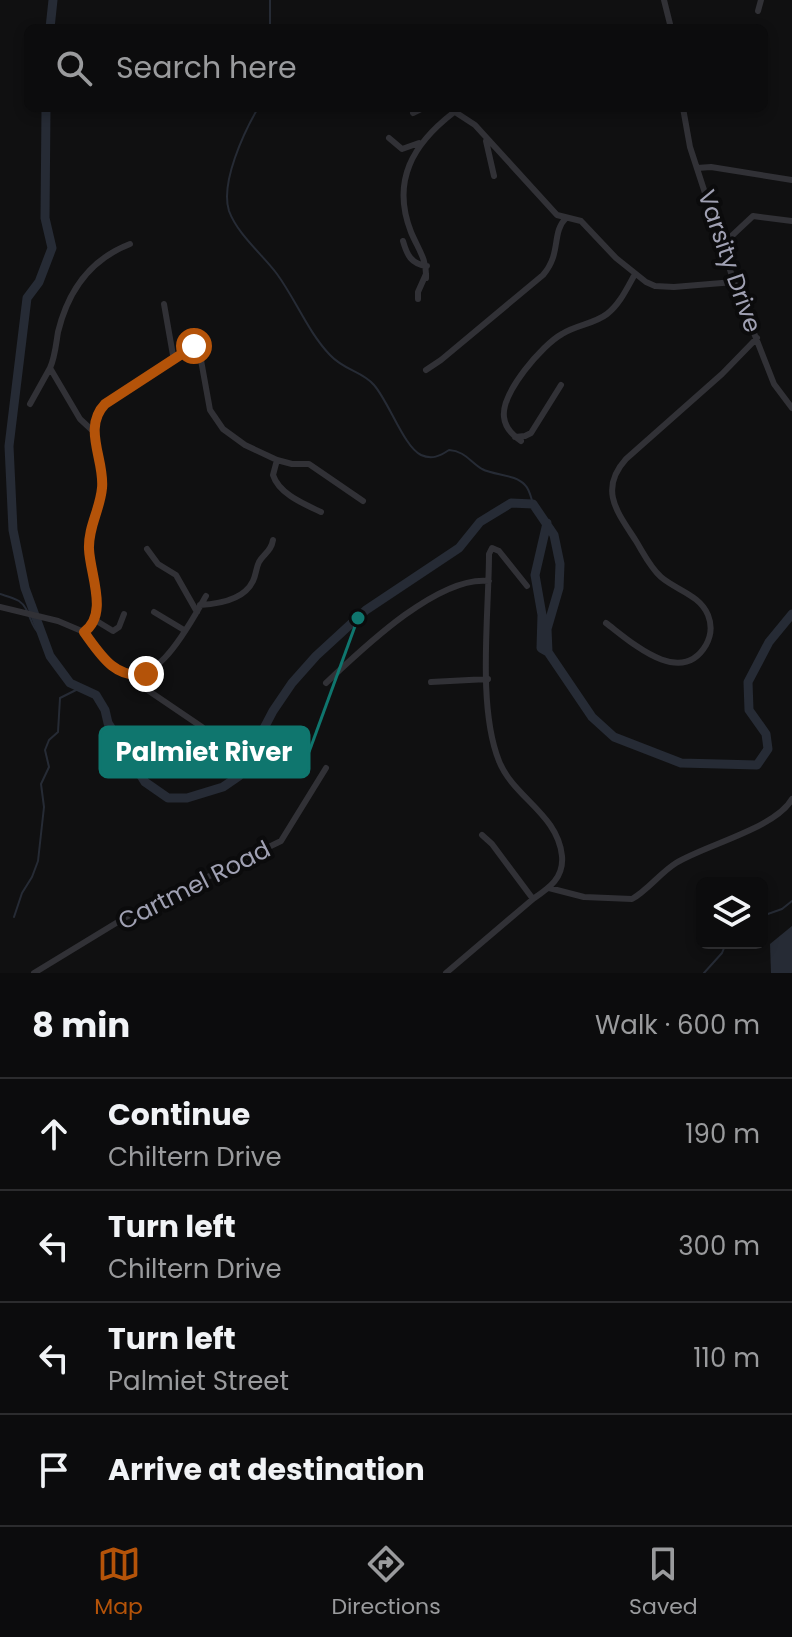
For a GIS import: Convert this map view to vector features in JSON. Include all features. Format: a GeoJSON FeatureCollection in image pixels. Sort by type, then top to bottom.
{"type":"FeatureCollection","features":[{"type":"Feature","properties":{"kind":"street"},"geometry":{"type":"LineString","coordinates":[[664,0],[670,24]]}},
{"type":"Feature","properties":{"kind":"street"},"geometry":{"type":"LineString","coordinates":[[758,11],[761,0]]}},
{"type":"Feature","properties":{"kind":"street"},"geometry":{"type":"LineString","coordinates":[[418,299],[427,266],[408,222],[404,181],[407,166],[422,141],[449,112]]}},
{"type":"Feature","properties":{"kind":"street"},"geometry":{"type":"LineString","coordinates":[[455,112],[470,120],[555,212],[581,221],[604,247],[635,274],[655,286],[734,282]]}},
{"type":"Feature","properties":{"kind":"street","name":"Varsity Drive"},"geometry":{"type":"LineString","coordinates":[[684,112],[697,168],[734,282],[774,384],[792,408]]}},
{"type":"Feature","properties":{"kind":"street"},"geometry":{"type":"LineString","coordinates":[[486,137],[494,176]]}},
{"type":"Feature","properties":{"kind":"street"},"geometry":{"type":"LineString","coordinates":[[389,138],[402,149],[422,141]]}},
{"type":"Feature","properties":{"kind":"street"},"geometry":{"type":"LineString","coordinates":[[697,168],[720,168],[792,180]]}},
{"type":"Feature","properties":{"kind":"street"},"geometry":{"type":"LineString","coordinates":[[722,245],[753,216],[792,221]]}},
{"type":"Feature","properties":{"kind":"street"},"geometry":{"type":"LineString","coordinates":[[426,370],[543,275],[553,261],[558,229],[566,218]]}},
{"type":"Feature","properties":{"kind":"street"},"geometry":{"type":"LineString","coordinates":[[403,241],[408,257],[427,266]]}},
{"type":"Feature","properties":{"kind":"street"},"geometry":{"type":"LineString","coordinates":[[30,404],[50,368],[64,313],[76,288],[98,261],[130,244]]}},
{"type":"Feature","properties":{"kind":"street"},"geometry":{"type":"LineString","coordinates":[[561,385],[531,433],[518,439],[507,426],[504,407],[536,357],[561,334],[607,314],[624,294],[635,274]]}},
{"type":"Feature","properties":{"kind":"street"},"geometry":{"type":"LineString","coordinates":[[164,304],[174,361]]}},
{"type":"Feature","properties":{"kind":"street"},"geometry":{"type":"LineString","coordinates":[[606,623],[668,663],[689,661],[707,643],[710,621],[705,608],[667,582],[651,566],[614,506],[612,483],[617,469],[626,459],[722,374],[757,338]]}},
{"type":"Feature","properties":{"kind":"street"},"geometry":{"type":"LineString","coordinates":[[84,632],[95,620],[97,608],[89,536],[103,486],[94,432],[96,418],[105,404],[174,361],[188,348],[198,348],[208,404],[216,422],[245,445],[277,460],[309,464],[363,501]]}},
{"type":"Feature","properties":{"kind":"street"},"geometry":{"type":"LineString","coordinates":[[50,368],[80,419],[94,432]]}},
{"type":"Feature","properties":{"kind":"street"},"geometry":{"type":"LineString","coordinates":[[277,460],[273,475],[277,484],[297,500],[321,512]]}},
{"type":"Feature","properties":{"kind":"street"},"geometry":{"type":"LineString","coordinates":[[198,608],[226,601],[247,590],[260,560],[270,552],[273,540]]}},
{"type":"Feature","properties":{"kind":"street"},"geometry":{"type":"LineString","coordinates":[[446,973],[549,888],[561,869],[561,851],[548,822],[499,761],[489,711],[489,554],[494,548],[527,586]]}},
{"type":"Feature","properties":{"kind":"street"},"geometry":{"type":"LineString","coordinates":[[147,549],[158,564],[176,575],[198,608]]}},
{"type":"Feature","properties":{"kind":"street"},"geometry":{"type":"LineString","coordinates":[[326,683],[419,605],[476,581],[489,581]]}},
{"type":"Feature","properties":{"kind":"street"},"geometry":{"type":"LineString","coordinates":[[0,607],[58,621],[84,632],[115,669],[139,675],[152,671],[159,664],[206,596]]}},
{"type":"Feature","properties":{"kind":"street"},"geometry":{"type":"LineString","coordinates":[[154,612],[184,630]]}},
{"type":"Feature","properties":{"kind":"street"},"geometry":{"type":"LineString","coordinates":[[95,620],[113,631],[119,627],[124,614]]}},
{"type":"Feature","properties":{"kind":"street"},"geometry":{"type":"LineString","coordinates":[[139,675],[146,689],[202,727]]}},
{"type":"Feature","properties":{"kind":"street"},"geometry":{"type":"LineString","coordinates":[[431,682],[488,679]]}},
{"type":"Feature","properties":{"kind":"street","name":"Cartmel Road"},"geometry":{"type":"LineString","coordinates":[[34,973],[126,917],[281,841],[326,768]]}},
{"type":"Feature","properties":{"kind":"street"},"geometry":{"type":"LineString","coordinates":[[549,888],[572,895],[632,899],[674,864],[768,820],[787,807],[792,799]]}},
{"type":"Feature","properties":{"kind":"street"},"geometry":{"type":"LineString","coordinates":[[482,835],[533,899]]}},
{"type":"Feature","properties":{"kind":"shaded area"},"geometry":{"type":"Polygon","coordinates":[[[792,926],[792,973],[771,973],[770,944],[792,926]]]}},
{"type":"Feature","properties":{"kind":"waterway"},"geometry":{"type":"LineString","coordinates":[[50,24],[53,0]]}},
{"type":"Feature","properties":{"kind":"waterway"},"geometry":{"type":"LineString","coordinates":[[270,0],[270,24]]}},
{"type":"Feature","properties":{"kind":"waterway"},"geometry":{"type":"LineString","coordinates":[[46,112],[45,218],[52,248],[39,282],[27,298],[9,446],[13,530],[25,588],[50,656],[70,683],[96,695],[108,723],[145,782],[168,798],[187,798],[223,787],[239,776],[273,711],[316,656],[366,610],[459,548],[480,522],[511,503],[533,504],[554,535],[560,564],[559,588],[547,629],[548,652],[592,717],[614,737],[681,763],[757,765],[768,749],[766,734],[749,710],[748,682],[769,642],[792,614]]}},
{"type":"Feature","properties":{"kind":"waterway"},"geometry":{"type":"LineString","coordinates":[[256,112],[240,144],[228,186],[229,211],[238,228],[277,274],[322,346],[336,360],[374,385],[415,450],[429,457],[449,450],[459,452],[482,469],[521,481],[528,489],[533,504]]}},
{"type":"Feature","properties":{"kind":"waterway"},"geometry":{"type":"LineString","coordinates":[[547,523],[535,575],[542,615],[541,648],[548,652]]}},
{"type":"Feature","properties":{"kind":"waterway"},"geometry":{"type":"LineString","coordinates":[[0,594],[23,604],[40,634]]}},
{"type":"Feature","properties":{"kind":"waterway"},"geometry":{"type":"LineString","coordinates":[[14,917],[38,861],[44,807],[41,784],[49,767],[45,750],[49,740],[58,732],[60,698],[80,688]]}},
{"type":"Feature","properties":{"kind":"waterway"},"geometry":{"type":"LineString","coordinates":[[768,914],[792,901]]}},
{"type":"Feature","properties":{"kind":"waterway"},"geometry":{"type":"LineString","coordinates":[[704,973],[724,949]]}},
{"type":"Feature","properties":{"kind":"place","name":"Palmiet River"},"geometry":{"type":"Point","coordinates":[358,618]}},
{"type":"Feature","properties":{"kind":"route"},"geometry":{"type":"LineString","coordinates":[[146,674],[131,675],[115,669],[84,632],[96,616],[89,536],[103,486],[94,427],[98,413],[105,404],[194,346]]}}]}
